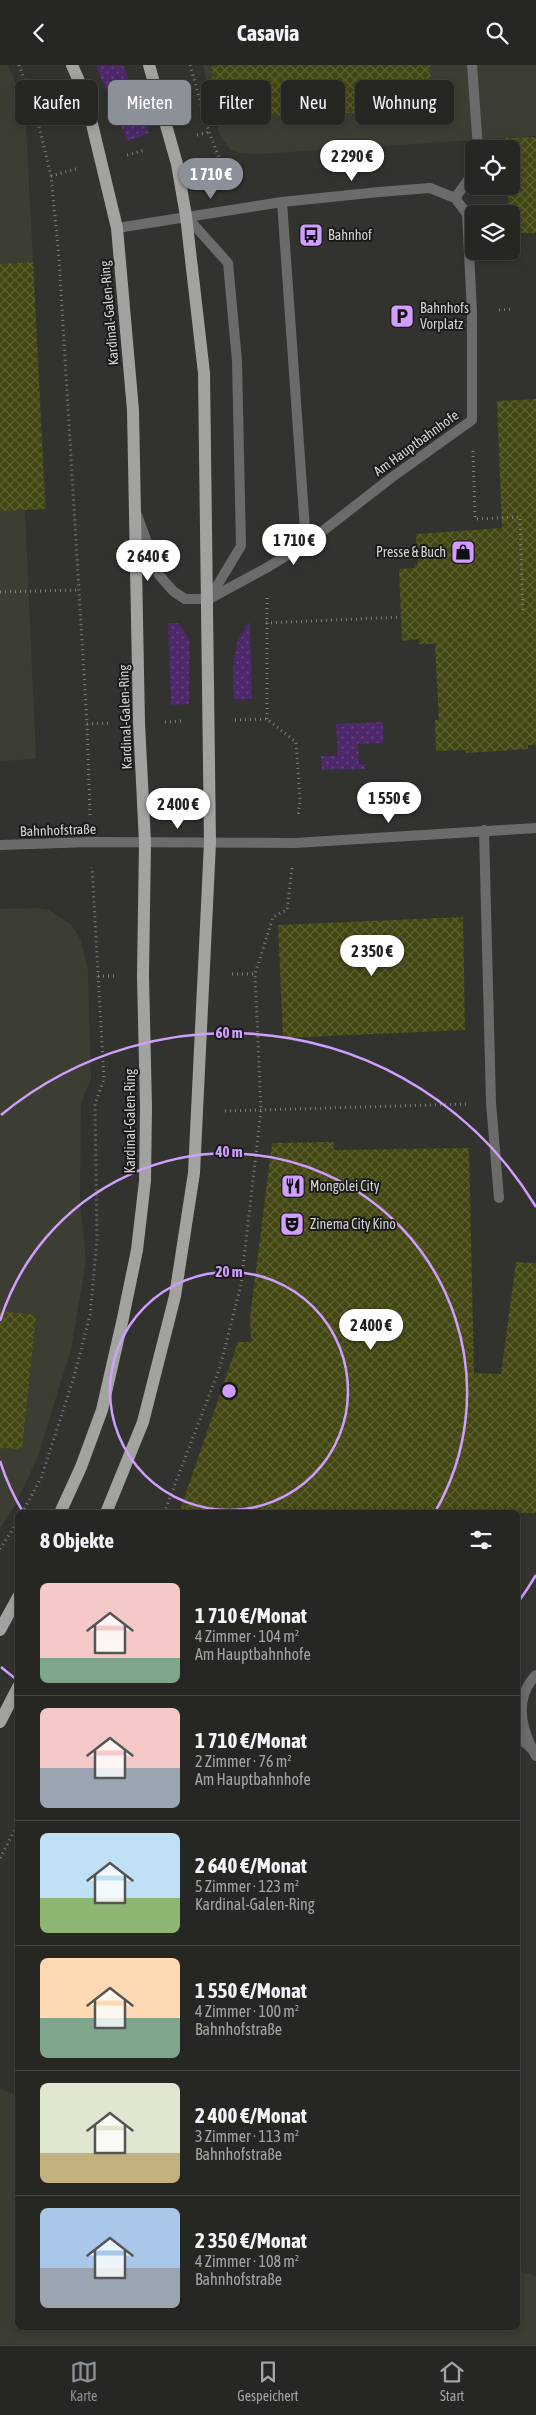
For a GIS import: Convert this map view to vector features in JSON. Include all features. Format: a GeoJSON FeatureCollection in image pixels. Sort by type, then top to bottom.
{"type":"FeatureCollection","features":[{"type":"Feature","properties":{"kind":"main road","name":"Kardinal-Galen-Ring"},"geometry":{"type":"LineString","coordinates":[[61,1510],[81,1467],[102,1410],[137,1250],[145,1181],[146,1144],[143,976],[145,842],[139,723],[133,410],[117,227],[85,95],[72,65]]}},
{"type":"Feature","properties":{"kind":"main road"},"geometry":{"type":"LineString","coordinates":[[107,1510],[143,1421],[175,1296],[194,1173],[210,843],[204,373],[186,216],[177,164],[149,65]]}},
{"type":"Feature","properties":{"kind":"main road"},"geometry":{"type":"LineString","coordinates":[[0,1630],[15,1602]]}},
{"type":"Feature","properties":{"kind":"main road"},"geometry":{"type":"LineString","coordinates":[[0,1722],[15,1693]]}},
{"type":"Feature","properties":{"kind":"street"},"geometry":{"type":"LineString","coordinates":[[472,65],[477,140]]}},
{"type":"Feature","properties":{"kind":"street"},"geometry":{"type":"LineString","coordinates":[[117,227],[282,202],[430,188],[455,198],[465,184]]}},
{"type":"Feature","properties":{"kind":"street","name":"Am Hauptbahnhofe"},"geometry":{"type":"LineString","coordinates":[[208,599],[306,544],[391,478],[472,420],[472,311],[467,214],[455,198]]}},
{"type":"Feature","properties":{"kind":"street"},"geometry":{"type":"LineString","coordinates":[[282,202],[306,544]]}},
{"type":"Feature","properties":{"kind":"street"},"geometry":{"type":"LineString","coordinates":[[135,511],[159,575],[173,591],[185,599],[208,599],[242,546],[237,361],[228,263],[186,216]]}},
{"type":"Feature","properties":{"kind":"street","name":"Bahnhofstraße"},"geometry":{"type":"LineString","coordinates":[[0,845],[91,842],[294,843],[536,828]]}},
{"type":"Feature","properties":{"kind":"street"},"geometry":{"type":"LineString","coordinates":[[484,830],[491,1103],[499,1198]]}},
{"type":"Feature","properties":{"kind":"street"},"geometry":{"type":"LineString","coordinates":[[535,1752],[523,1731],[520,1713],[524,1694],[536,1675]]}},
{"type":"Feature","properties":{"kind":"street"},"geometry":{"type":"LineString","coordinates":[[520,1739],[535,1752]]}},
{"type":"Feature","properties":{"kind":"path"},"geometry":{"type":"LineString","coordinates":[[19,65],[34,106],[51,176],[59,258],[87,724],[91,842],[104,1079],[95,1104],[97,1240],[90,1315],[74,1377],[41,1478],[24,1510]]}},
{"type":"Feature","properties":{"kind":"path"},"geometry":{"type":"LineString","coordinates":[[190,65],[209,132],[239,209]]}},
{"type":"Feature","properties":{"kind":"path"},"geometry":{"type":"LineString","coordinates":[[472,420],[475,519],[520,517],[523,614]]}},
{"type":"Feature","properties":{"kind":"path"},"geometry":{"type":"LineString","coordinates":[[0,592],[79,590]]}},
{"type":"Feature","properties":{"kind":"path"},"geometry":{"type":"LineString","coordinates":[[267,719],[266,623],[401,617]]}},
{"type":"Feature","properties":{"kind":"path"},"geometry":{"type":"LineString","coordinates":[[87,724],[267,719],[296,742],[300,799]]}},
{"type":"Feature","properties":{"kind":"path"},"geometry":{"type":"LineString","coordinates":[[165,1510],[220,1367],[241,1285],[261,1110],[255,974],[272,917],[287,910]]}},
{"type":"Feature","properties":{"kind":"path"},"geometry":{"type":"LineString","coordinates":[[198,1112],[491,1103]]}},
{"type":"Feature","properties":{"kind":"path"},"geometry":{"type":"LineString","coordinates":[[0,1549],[15,1526]]}},
{"type":"Feature","properties":{"kind":"path"},"geometry":{"type":"LineString","coordinates":[[0,1858],[15,1830]]}},
{"type":"Feature","properties":{"kind":"shaded area"},"geometry":{"type":"Polygon","coordinates":[[[0,65],[8,65],[15,82],[15,125],[26,125],[46,509],[25,510],[36,759],[0,761],[0,65]]]}},
{"type":"Feature","properties":{"kind":"shaded area"},"geometry":{"type":"Polygon","coordinates":[[[96,65],[123,65],[129,80],[108,80],[108,94],[96,65]]]}},
{"type":"Feature","properties":{"kind":"shaded area"},"geometry":{"type":"Polygon","coordinates":[[[203,65],[536,65],[536,136],[261,154],[239,153],[231,150],[221,137],[217,125],[271,125],[271,80],[206,80],[203,65]]]}},
{"type":"Feature","properties":{"kind":"shaded area"},"geometry":{"type":"Polygon","coordinates":[[[120,125],[146,125],[149,133],[127,141],[120,125]]]}},
{"type":"Feature","properties":{"kind":"shaded area"},"geometry":{"type":"Polygon","coordinates":[[[250,622],[252,699],[234,699],[233,668],[236,648],[239,639],[250,622]]]}},
{"type":"Feature","properties":{"kind":"shaded area"},"geometry":{"type":"Polygon","coordinates":[[[168,623],[178,623],[190,640],[189,704],[171,705],[168,623]]]}},
{"type":"Feature","properties":{"kind":"shaded area"},"geometry":{"type":"Polygon","coordinates":[[[383,722],[383,743],[358,744],[359,764],[366,764],[366,769],[322,770],[321,756],[338,756],[336,724],[383,722]]]}},
{"type":"Feature","properties":{"kind":"shaded area"},"geometry":{"type":"Polygon","coordinates":[[[37,908],[49,910],[71,925],[81,940],[88,971],[91,1079],[81,1103],[80,1200],[86,1261],[71,1349],[38,1456],[17,1502],[0,1528],[0,909],[37,908]]]}},
{"type":"Feature","properties":{"kind":"shaded area"},"geometry":{"type":"Polygon","coordinates":[[[0,2089],[15,2094],[15,2330],[520,2330],[520,2271],[536,2276],[536,2345],[0,2345],[0,2089]]]}},
{"type":"Feature","properties":{"kind":"building"},"geometry":{"type":"Polygon","coordinates":[[[212,65],[430,65],[431,80],[355,80],[355,113],[345,113],[345,80],[281,80],[281,116],[271,116],[271,80],[213,80],[212,65]]]}},
{"type":"Feature","properties":{"kind":"building"},"geometry":{"type":"Polygon","coordinates":[[[536,137],[536,233],[520,233],[520,205],[509,205],[508,195],[520,195],[520,140],[505,140],[505,138],[536,137]]]}},
{"type":"Feature","properties":{"kind":"building"},"geometry":{"type":"Polygon","coordinates":[[[33,262],[45,509],[0,511],[0,264],[33,262]]]}},
{"type":"Feature","properties":{"kind":"building"},"geometry":{"type":"Polygon","coordinates":[[[536,399],[536,745],[528,745],[528,749],[466,753],[466,750],[436,751],[435,720],[439,720],[435,644],[419,644],[419,639],[402,641],[399,569],[415,568],[415,564],[418,565],[416,534],[502,528],[497,401],[536,399]]]}},
{"type":"Feature","properties":{"kind":"building"},"geometry":{"type":"Polygon","coordinates":[[[463,917],[465,1030],[283,1038],[278,925],[463,917]]]}},
{"type":"Feature","properties":{"kind":"building"},"geometry":{"type":"Polygon","coordinates":[[[334,1142],[334,1150],[469,1148],[474,1373],[501,1374],[516,1262],[536,1263],[536,1513],[520,1513],[520,1510],[180,1510],[238,1342],[251,1342],[250,1318],[272,1143],[334,1142]]]}},
{"type":"Feature","properties":{"kind":"building"},"geometry":{"type":"Polygon","coordinates":[[[0,1311],[36,1315],[22,1449],[0,1448],[0,1311]]]}},
{"type":"Feature","properties":{"kind":"place","name":"Bahnhof"},"geometry":{"type":"Point","coordinates":[311,235]}},
{"type":"Feature","properties":{"kind":"place","name":"Bahnhofs Vorplatz"},"geometry":{"type":"Point","coordinates":[402,316]}},
{"type":"Feature","properties":{"kind":"place","name":"Presse & Buch"},"geometry":{"type":"Point","coordinates":[463,552]}},
{"type":"Feature","properties":{"kind":"place","name":"Mongolei City"},"geometry":{"type":"Point","coordinates":[293,1186]}},
{"type":"Feature","properties":{"kind":"place","name":"Zinema City Kino"},"geometry":{"type":"Point","coordinates":[292,1224]}}]}
